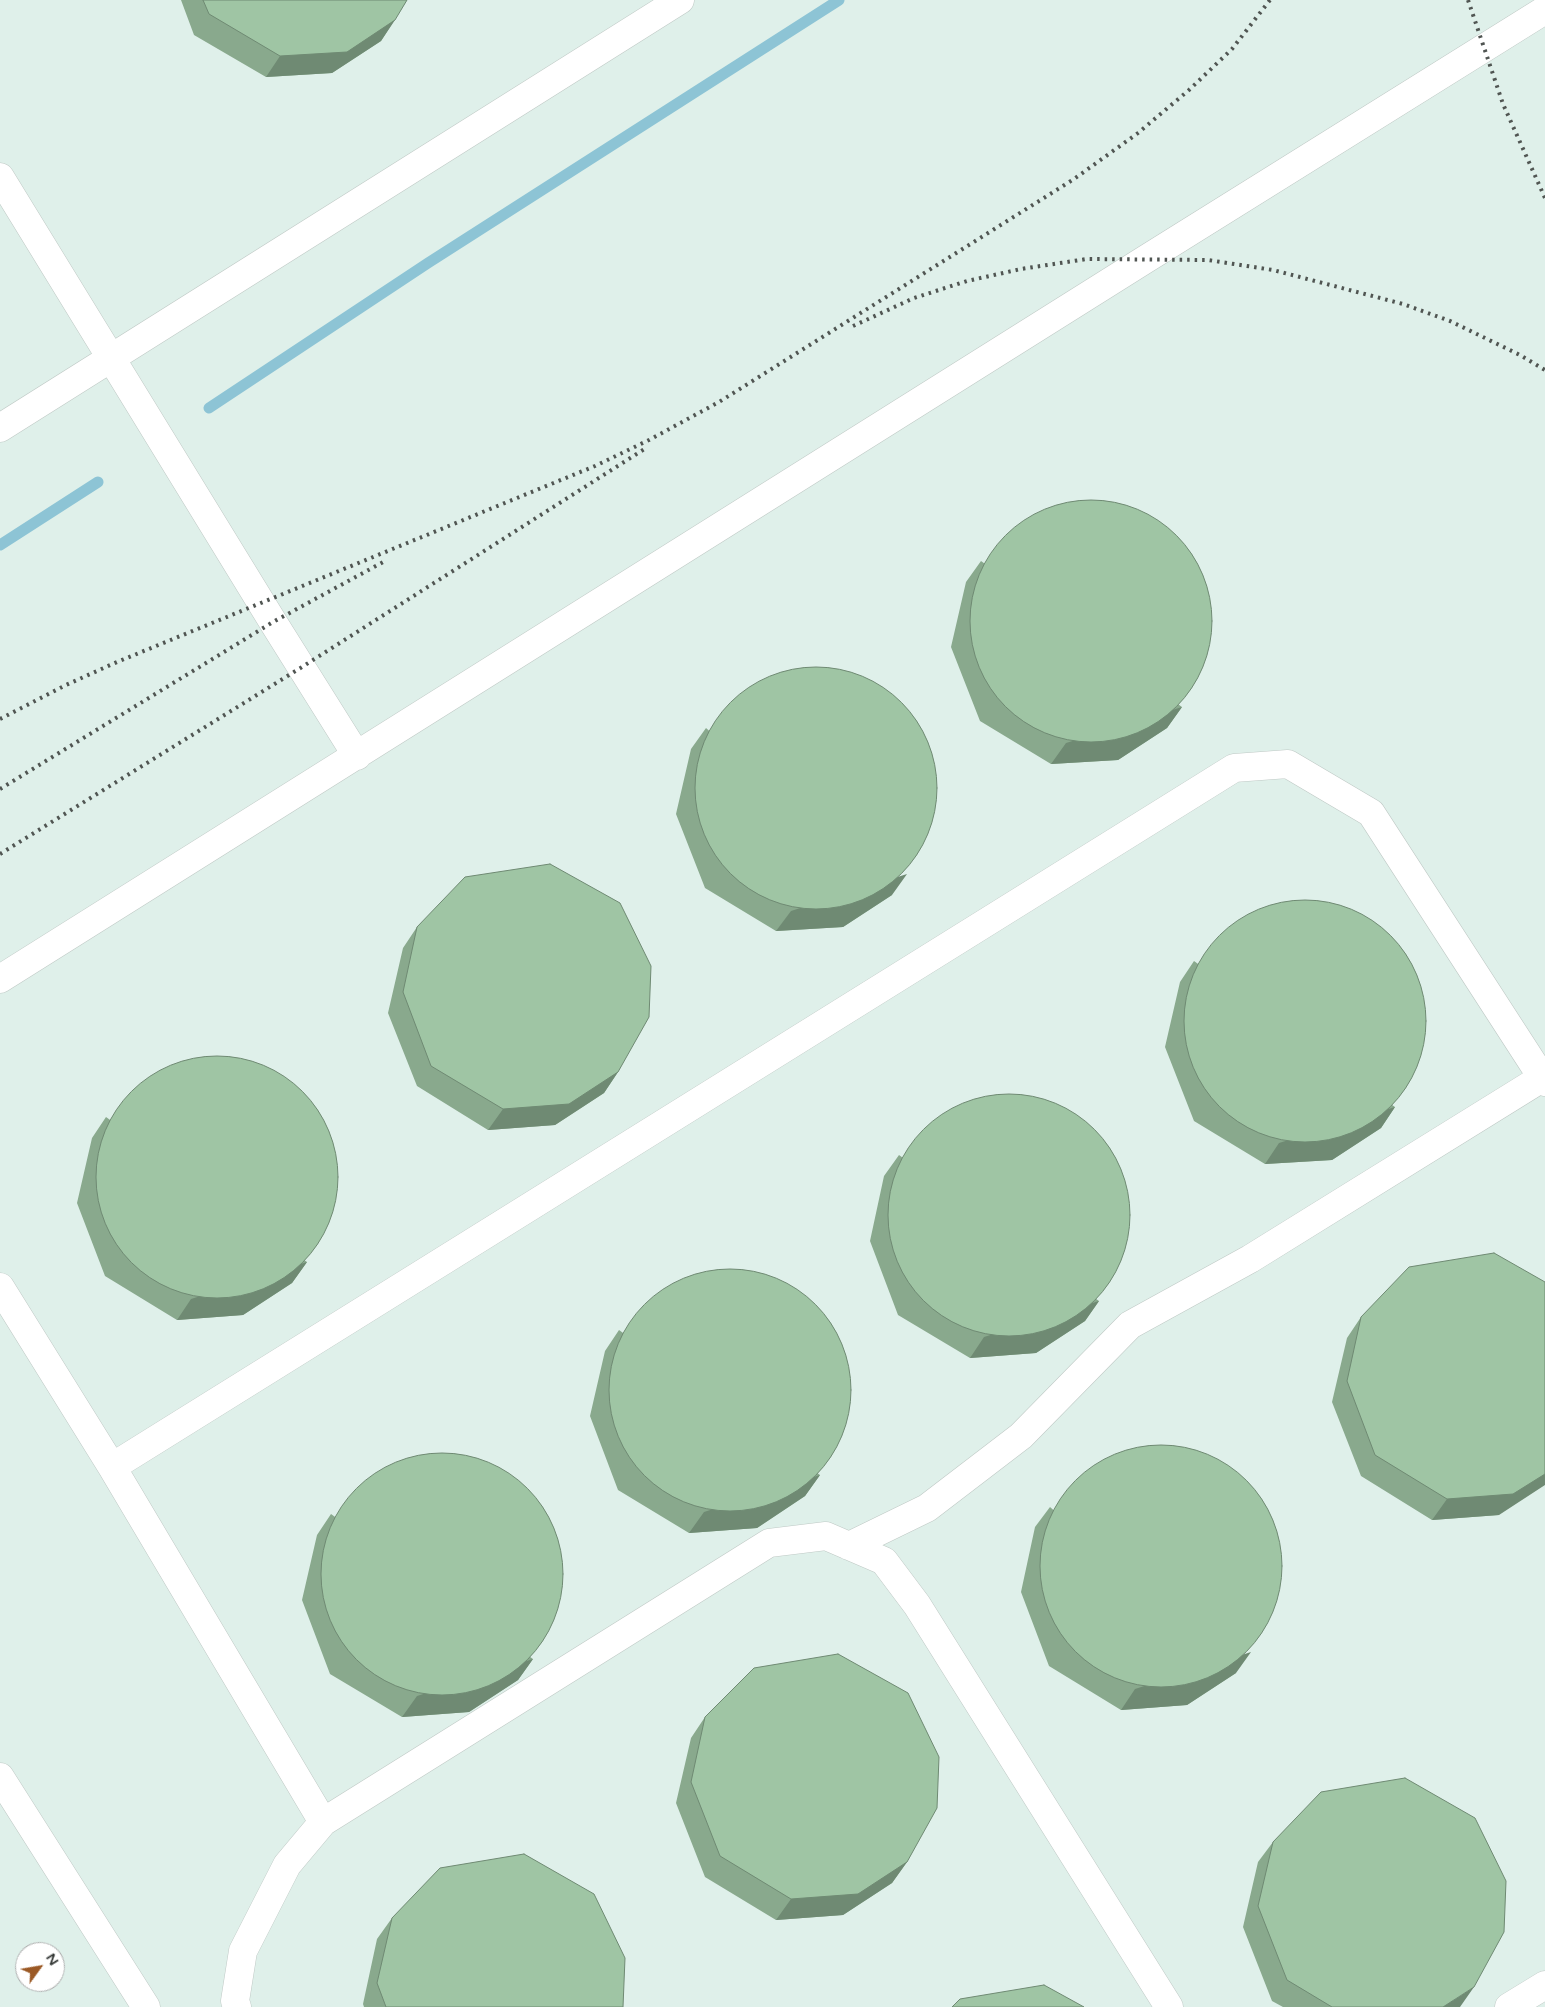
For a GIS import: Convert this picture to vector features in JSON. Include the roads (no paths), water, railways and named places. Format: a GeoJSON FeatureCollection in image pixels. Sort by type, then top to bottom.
{"type":"FeatureCollection","features":[{"type":"Feature","properties":{"kind":"lane"},"geometry":{"type":"LineString","coordinates":[[0,428],[680,0]]}},
{"type":"Feature","properties":{"kind":"lane"},"geometry":{"type":"LineString","coordinates":[[0,979],[1129,269],[1545,10]]}},
{"type":"Feature","properties":{"kind":"lane"},"geometry":{"type":"LineString","coordinates":[[0,177],[357,756]]}},
{"type":"Feature","properties":{"kind":"lane"},"geometry":{"type":"LineString","coordinates":[[112,1467],[1234,768],[1288,764],[1371,812],[1544,1080],[1250,1259],[1130,1325],[1021,1436],[927,1508],[849,1546]]}},
{"type":"Feature","properties":{"kind":"lane"},"geometry":{"type":"LineString","coordinates":[[0,1287],[112,1467],[323,1822]]}},
{"type":"Feature","properties":{"kind":"lane"},"geometry":{"type":"LineString","coordinates":[[236,2007],[235,2001],[243,1951],[287,1865],[323,1822],[769,1543],[826,1536],[884,1561],[918,1605],[1168,2007]]}},
{"type":"Feature","properties":{"kind":"lane"},"geometry":{"type":"LineString","coordinates":[[0,1777],[146,2007]]}},
{"type":"Feature","properties":{"kind":"lane"},"geometry":{"type":"LineString","coordinates":[[1509,2007],[1545,1985]]}},
{"type":"Feature","properties":{"kind":"waterway"},"geometry":{"type":"LineString","coordinates":[[209,408],[428,263],[839,0]]}},
{"type":"Feature","properties":{"kind":"waterway"},"geometry":{"type":"LineString","coordinates":[[0,545],[98,482]]}},
{"type":"Feature","properties":{"kind":"railway"},"geometry":{"type":"LineString","coordinates":[[0,719],[66,685],[117,662],[595,466],[649,440],[719,402],[1074,179],[1138,133],[1189,90],[1232,49],[1270,0]]}},
{"type":"Feature","properties":{"kind":"railway"},"geometry":{"type":"LineString","coordinates":[[1468,0],[1503,104],[1545,198]]}},
{"type":"Feature","properties":{"kind":"railway"},"geometry":{"type":"LineString","coordinates":[[853,326],[914,298],[967,281],[1021,269],[1087,259],[1208,260],[1273,270],[1403,304],[1450,321],[1520,355],[1545,370]]}},
{"type":"Feature","properties":{"kind":"railway"},"geometry":{"type":"LineString","coordinates":[[0,854],[302,667],[646,448]]}},
{"type":"Feature","properties":{"kind":"railway"},"geometry":{"type":"LineString","coordinates":[[0,789],[273,622],[385,561]]}}]}
